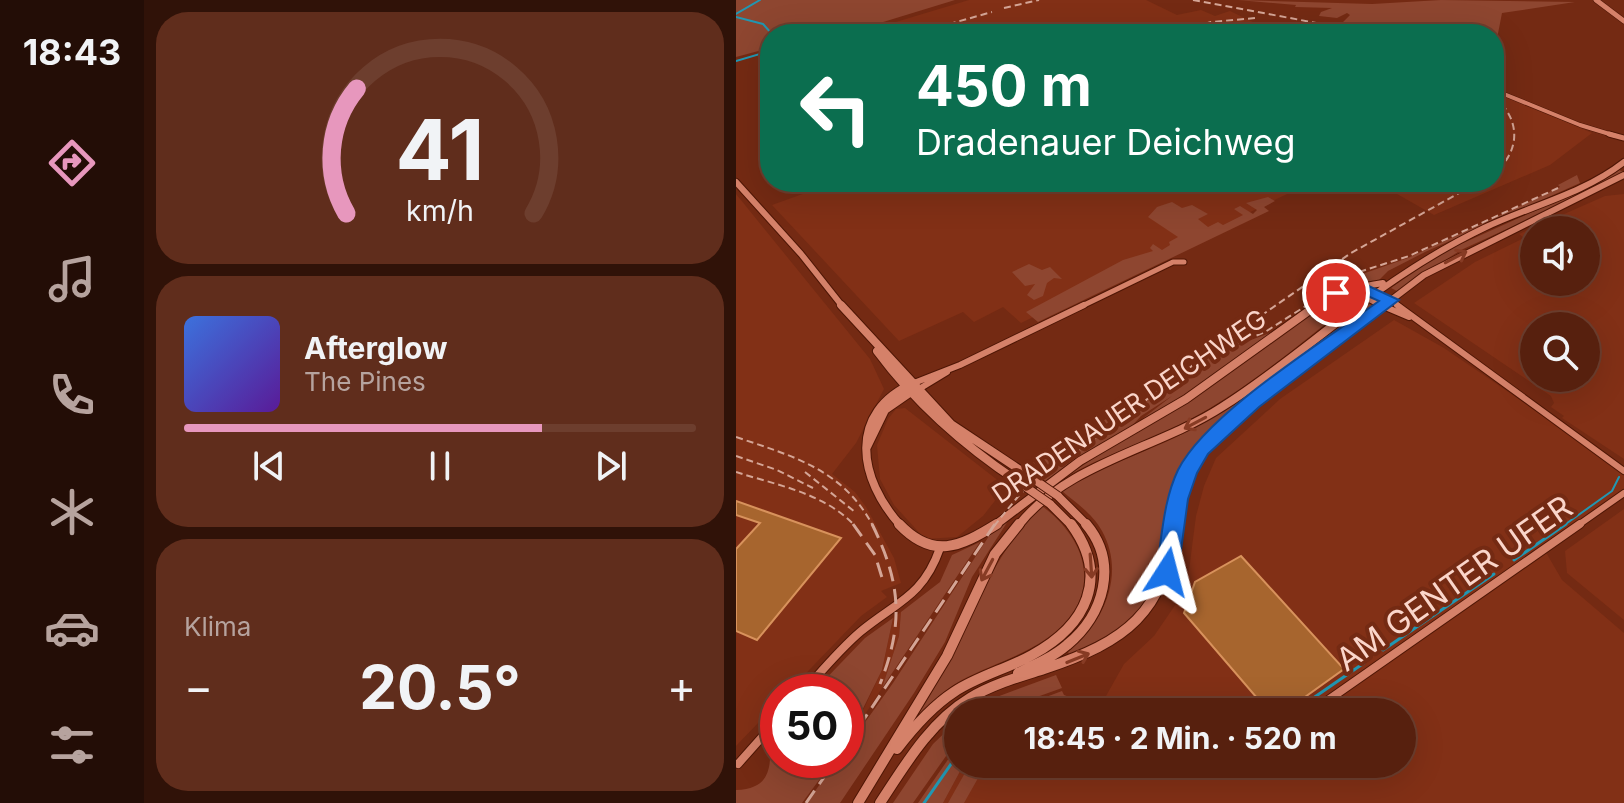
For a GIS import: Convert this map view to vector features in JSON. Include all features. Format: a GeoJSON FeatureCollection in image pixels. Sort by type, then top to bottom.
{"type":"FeatureCollection","features":[{"type":"Feature","properties":{"kind":"main road"},"geometry":{"type":"LineString","coordinates":[[1596,0],[1624,21]]}},
{"type":"Feature","properties":{"kind":"main road"},"geometry":{"type":"LineString","coordinates":[[858,803],[947,656],[995,554],[1028,515],[1075,478],[1177,433],[1223,407],[1390,281],[1446,246],[1606,176],[1624,162]]}},
{"type":"Feature","properties":{"kind":"main road"},"geometry":{"type":"LineString","coordinates":[[1003,681],[1086,655],[1115,639],[1140,617],[1156,596],[1167,572],[1178,499],[1187,472],[1201,449],[1252,403],[1424,275],[1464,252],[1624,175]]}},
{"type":"Feature","properties":{"kind":"main road"},"geometry":{"type":"LineString","coordinates":[[736,182],[801,254],[816,277],[955,428],[1024,480]]}},
{"type":"Feature","properties":{"kind":"main road","name":"DRADENAUER DEICHWEG"},"geometry":{"type":"LineString","coordinates":[[940,548],[960,543],[988,528],[1082,459],[1163,413],[1339,292],[1390,281]]}},
{"type":"Feature","properties":{"kind":"main road"},"geometry":{"type":"LineString","coordinates":[[1362,287],[1387,303]]}},
{"type":"Feature","properties":{"kind":"main road"},"geometry":{"type":"LineString","coordinates":[[1339,292],[1372,295]]}},
{"type":"Feature","properties":{"kind":"main road"},"geometry":{"type":"LineString","coordinates":[[1339,292],[1354,299],[1356,308]]}},
{"type":"Feature","properties":{"kind":"main road"},"geometry":{"type":"LineString","coordinates":[[880,348],[877,351],[906,390],[952,436],[1081,514],[1096,533],[1104,555],[1104,589],[1090,620],[1072,642],[963,703],[934,728],[880,803]]}},
{"type":"Feature","properties":{"kind":"main road"},"geometry":{"type":"LineString","coordinates":[[917,386],[906,390],[885,410],[867,447],[872,480],[894,516],[914,539],[940,548]]}},
{"type":"Feature","properties":{"kind":"main road"},"geometry":{"type":"LineString","coordinates":[[877,775],[906,738],[942,701],[978,679],[1041,651],[1063,635],[1078,616],[1092,585],[1091,556],[1081,533],[1054,500]]}},
{"type":"Feature","properties":{"kind":"street"},"geometry":{"type":"LineString","coordinates":[[1504,94],[1580,125],[1624,138]]}},
{"type":"Feature","properties":{"kind":"street"},"geometry":{"type":"LineString","coordinates":[[917,386],[1173,262],[1184,262]]}},
{"type":"Feature","properties":{"kind":"street"},"geometry":{"type":"LineString","coordinates":[[1387,303],[1413,318],[1624,471]]}},
{"type":"Feature","properties":{"kind":"street","name":"AM GENTER UFER"},"geometry":{"type":"LineString","coordinates":[[1331,698],[1624,493]]}},
{"type":"Feature","properties":{"kind":"street"},"geometry":{"type":"LineString","coordinates":[[820,674],[856,635],[922,588],[932,575],[940,548]]}},
{"type":"Feature","properties":{"kind":"street"},"geometry":{"type":"LineString","coordinates":[[738,764],[760,739]]}},
{"type":"Feature","properties":{"kind":"shaded area"},"geometry":{"type":"Polygon","coordinates":[[[736,0],[955,0],[877,24],[760,24],[760,51],[736,57],[736,0]]]}},
{"type":"Feature","properties":{"kind":"shaded area"},"geometry":{"type":"Polygon","coordinates":[[[969,0],[1146,0],[1177,15],[1201,10],[1215,16],[1230,11],[1257,24],[889,24],[969,0]]]}},
{"type":"Feature","properties":{"kind":"shaded area"},"geometry":{"type":"Polygon","coordinates":[[[1238,0],[1372,4],[1441,0],[1575,2],[1502,13],[1500,24],[1341,24],[1350,15],[1347,13],[1337,18],[1319,16],[1332,8],[1238,0]]]}},
{"type":"Feature","properties":{"kind":"shaded area"},"geometry":{"type":"Polygon","coordinates":[[[1504,95],[1592,133],[1550,165],[1504,185],[1504,95]]]}},
{"type":"Feature","properties":{"kind":"shaded area"},"geometry":{"type":"Polygon","coordinates":[[[1619,170],[1624,172],[1535,216],[1523,216],[1619,170]]]}},
{"type":"Feature","properties":{"kind":"shaded area"},"geometry":{"type":"Polygon","coordinates":[[[1577,175],[1580,183],[1425,252],[1388,271],[1378,281],[1336,288],[1304,309],[1348,279],[1408,258],[1560,187],[1558,185],[1577,175]]]}},
{"type":"Feature","properties":{"kind":"shaded area"},"geometry":{"type":"Polygon","coordinates":[[[808,192],[1291,192],[1021,323],[1003,307],[974,322],[963,312],[899,341],[772,205],[808,192]]]}},
{"type":"Feature","properties":{"kind":"shaded area"},"geometry":{"type":"Polygon","coordinates":[[[1394,192],[1487,192],[1434,215],[1394,192]]]}},
{"type":"Feature","properties":{"kind":"shaded area"},"geometry":{"type":"Polygon","coordinates":[[[736,194],[870,359],[884,389],[856,443],[832,474],[855,492],[866,507],[894,558],[901,583],[881,591],[887,597],[861,616],[805,674],[760,674],[760,721],[736,746],[736,194]]]}},
{"type":"Feature","properties":{"kind":"shaded area"},"geometry":{"type":"Polygon","coordinates":[[[1624,194],[1624,459],[1562,418],[1564,416],[1551,407],[1554,403],[1545,392],[1600,392],[1600,312],[1520,312],[1520,375],[1414,303],[1475,262],[1520,240],[1520,296],[1600,296],[1600,216],[1560,216],[1605,196],[1624,194]]]}},
{"type":"Feature","properties":{"kind":"shaded area"},"geometry":{"type":"Polygon","coordinates":[[[1268,197],[1275,201],[1264,207],[1269,211],[1038,322],[1026,312],[1123,260],[1153,251],[1150,248],[1153,244],[1162,250],[1170,245],[1169,242],[1178,237],[1148,217],[1157,207],[1172,202],[1182,208],[1192,205],[1208,214],[1198,219],[1208,227],[1218,222],[1223,225],[1243,215],[1234,209],[1240,206],[1253,214],[1257,210],[1246,203],[1268,197]]]}},
{"type":"Feature","properties":{"kind":"shaded area"},"geometry":{"type":"Polygon","coordinates":[[[1520,217],[1520,223],[1461,250],[1397,291],[1391,288],[1441,253],[1520,217]]]}},
{"type":"Feature","properties":{"kind":"shaded area"},"geometry":{"type":"Polygon","coordinates":[[[1029,264],[1042,270],[1050,267],[1062,279],[1054,278],[1047,283],[1043,296],[1034,300],[1027,295],[1035,284],[1025,286],[1012,272],[1029,264]]]}},
{"type":"Feature","properties":{"kind":"shaded area"},"geometry":{"type":"Polygon","coordinates":[[[1343,297],[1351,300],[1348,306],[1229,396],[1172,429],[1064,478],[1298,321],[1333,299],[1343,297]]]}},
{"type":"Feature","properties":{"kind":"shaded area"},"geometry":{"type":"Polygon","coordinates":[[[1369,304],[1376,306],[1234,412],[1195,450],[1177,487],[1166,555],[1154,590],[1132,618],[1118,629],[1070,656],[1068,652],[1092,627],[1108,597],[1112,564],[1109,547],[1098,525],[1062,491],[1096,472],[1183,434],[1222,412],[1369,304]]]}},
{"type":"Feature","properties":{"kind":"shaded area"},"geometry":{"type":"Polygon","coordinates":[[[1394,320],[1444,348],[1624,471],[1624,493],[1544,549],[1562,580],[1624,633],[1624,803],[943,803],[956,778],[1416,778],[1416,698],[1105,698],[1124,664],[1154,636],[1180,598],[1188,578],[1196,516],[1216,458],[1280,399],[1394,320]]]}},
{"type":"Feature","properties":{"kind":"shaded area"},"geometry":{"type":"Polygon","coordinates":[[[1273,332],[1167,407],[1142,419],[1172,396],[1141,416],[1128,430],[1072,461],[1046,481],[1041,478],[1197,365],[1218,352],[1273,332]]]}},
{"type":"Feature","properties":{"kind":"shaded area"},"geometry":{"type":"Polygon","coordinates":[[[1136,401],[1038,476],[1023,466],[1035,462],[1136,401]]]}},
{"type":"Feature","properties":{"kind":"shaded area"},"geometry":{"type":"Polygon","coordinates":[[[905,408],[1000,482],[1001,493],[983,516],[957,537],[925,539],[894,505],[880,479],[877,445],[888,419],[896,409],[905,408]]]}},
{"type":"Feature","properties":{"kind":"shaded area"},"geometry":{"type":"Polygon","coordinates":[[[1042,506],[1059,521],[1081,555],[1084,573],[1082,591],[1075,609],[1062,626],[1043,641],[960,681],[917,716],[948,663],[988,580],[1021,529],[1042,506]]]}},
{"type":"Feature","properties":{"kind":"shaded area"},"geometry":{"type":"Polygon","coordinates":[[[1624,509],[1624,620],[1567,573],[1565,551],[1624,509]]]}},
{"type":"Feature","properties":{"kind":"shaded area"},"geometry":{"type":"Polygon","coordinates":[[[1008,521],[972,577],[945,642],[864,767],[864,724],[991,533],[1008,521]]]}},
{"type":"Feature","properties":{"kind":"shaded area"},"geometry":{"type":"Polygon","coordinates":[[[980,542],[882,688],[899,636],[901,612],[940,582],[952,555],[980,542]]]}},
{"type":"Feature","properties":{"kind":"shaded area"},"geometry":{"type":"Polygon","coordinates":[[[901,612],[899,636],[882,688],[864,716],[864,708],[882,670],[893,618],[901,612]]]}},
{"type":"Feature","properties":{"kind":"shaded area"},"geometry":{"type":"Polygon","coordinates":[[[893,618],[882,670],[864,706],[864,674],[830,674],[865,638],[893,618]]]}},
{"type":"Feature","properties":{"kind":"shaded area"},"geometry":{"type":"Polygon","coordinates":[[[1056,675],[1062,688],[1034,698],[994,698],[1056,675]]]}},
{"type":"Feature","properties":{"kind":"shaded area"},"geometry":{"type":"Polygon","coordinates":[[[1062,691],[1072,698],[1043,698],[1062,691]]]}},
{"type":"Feature","properties":{"kind":"shaded area"},"geometry":{"type":"Polygon","coordinates":[[[944,733],[944,759],[913,803],[893,803],[933,744],[944,733]]]}},
{"type":"Feature","properties":{"kind":"shaded area"},"geometry":{"type":"Polygon","coordinates":[[[944,765],[944,778],[956,778],[943,803],[918,803],[944,765]]]}},
{"type":"Feature","properties":{"kind":"shaded area"},"geometry":{"type":"Polygon","coordinates":[[[764,778],[821,778],[802,803],[736,803],[736,790],[761,783],[764,778]]]}},
{"type":"Feature","properties":{"kind":"shaded area"},"geometry":{"type":"Polygon","coordinates":[[[825,778],[857,778],[840,803],[806,803],[825,778]]]}},
{"type":"Feature","properties":{"kind":"shaded area"},"geometry":{"type":"Polygon","coordinates":[[[962,778],[978,778],[964,803],[948,803],[962,778]]]}},
{"type":"Feature","properties":{"kind":"building"},"geometry":{"type":"Polygon","coordinates":[[[736,501],[841,538],[757,640],[736,631],[736,549],[760,523],[736,515],[736,501]]]}},
{"type":"Feature","properties":{"kind":"building"},"geometry":{"type":"Polygon","coordinates":[[[1241,556],[1344,669],[1304,698],[1257,698],[1184,613],[1195,582],[1241,556]]]}},
{"type":"Feature","properties":{"kind":"waterway"},"geometry":{"type":"LineString","coordinates":[[736,14],[760,0]]}},
{"type":"Feature","properties":{"kind":"waterway"},"geometry":{"type":"LineString","coordinates":[[736,17],[763,24]]}},
{"type":"Feature","properties":{"kind":"waterway"},"geometry":{"type":"LineString","coordinates":[[736,61],[760,54]]}},
{"type":"Feature","properties":{"kind":"waterway"},"geometry":{"type":"LineString","coordinates":[[1563,526],[1612,491],[1619,477]]}},
{"type":"Feature","properties":{"kind":"waterway"},"geometry":{"type":"LineString","coordinates":[[1514,560],[1566,524]]}},
{"type":"Feature","properties":{"kind":"waterway"},"geometry":{"type":"LineString","coordinates":[[1383,650],[1494,574]]}},
{"type":"Feature","properties":{"kind":"waterway"},"geometry":{"type":"LineString","coordinates":[[1313,698],[1364,663]]}},
{"type":"Feature","properties":{"kind":"waterway"},"geometry":{"type":"LineString","coordinates":[[924,803],[944,774]]}},
{"type":"Feature","properties":{"kind":"railway"},"geometry":{"type":"LineString","coordinates":[[1004,8],[1039,0]]}},
{"type":"Feature","properties":{"kind":"railway"},"geometry":{"type":"LineString","coordinates":[[1193,0],[1322,24]]}},
{"type":"Feature","properties":{"kind":"railway"},"geometry":{"type":"LineString","coordinates":[[949,24],[992,12]]}},
{"type":"Feature","properties":{"kind":"railway"},"geometry":{"type":"LineString","coordinates":[[1205,24],[1255,18]]}},
{"type":"Feature","properties":{"kind":"railway"},"geometry":{"type":"LineString","coordinates":[[1504,107],[1514,135],[1504,163]]}},
{"type":"Feature","properties":{"kind":"railway"},"geometry":{"type":"LineString","coordinates":[[1226,348],[1265,332],[1359,272],[1409,256],[1558,188]]}},
{"type":"Feature","properties":{"kind":"railway"},"geometry":{"type":"LineString","coordinates":[[994,526],[1021,493],[1239,331],[1351,253],[1461,192]]}},
{"type":"Feature","properties":{"kind":"railway"},"geometry":{"type":"LineString","coordinates":[[736,437],[796,458],[831,478],[847,491],[873,526]]}},
{"type":"Feature","properties":{"kind":"railway"},"geometry":{"type":"LineString","coordinates":[[736,456],[777,470],[813,488]]}},
{"type":"Feature","properties":{"kind":"railway"},"geometry":{"type":"LineString","coordinates":[[736,472],[815,498],[853,524]]}},
{"type":"Feature","properties":{"kind":"railway"},"geometry":{"type":"LineString","coordinates":[[805,472],[855,512]]}},
{"type":"Feature","properties":{"kind":"railway"},"geometry":{"type":"LineString","coordinates":[[853,524],[875,555],[884,584]]}},
{"type":"Feature","properties":{"kind":"railway"},"geometry":{"type":"LineString","coordinates":[[864,719],[995,524]]}},
{"type":"Feature","properties":{"kind":"railway"},"geometry":{"type":"LineString","coordinates":[[873,526],[889,565],[896,603],[893,642],[880,684]]}},
{"type":"Feature","properties":{"kind":"railway"},"geometry":{"type":"LineString","coordinates":[[806,803],[823,778]]}},
{"type":"Feature","properties":{"kind":"route"},"geometry":{"type":"LineString","coordinates":[[1167,572],[1178,499],[1187,472],[1201,449],[1252,403],[1391,300],[1362,287],[1336,293]]}}]}
